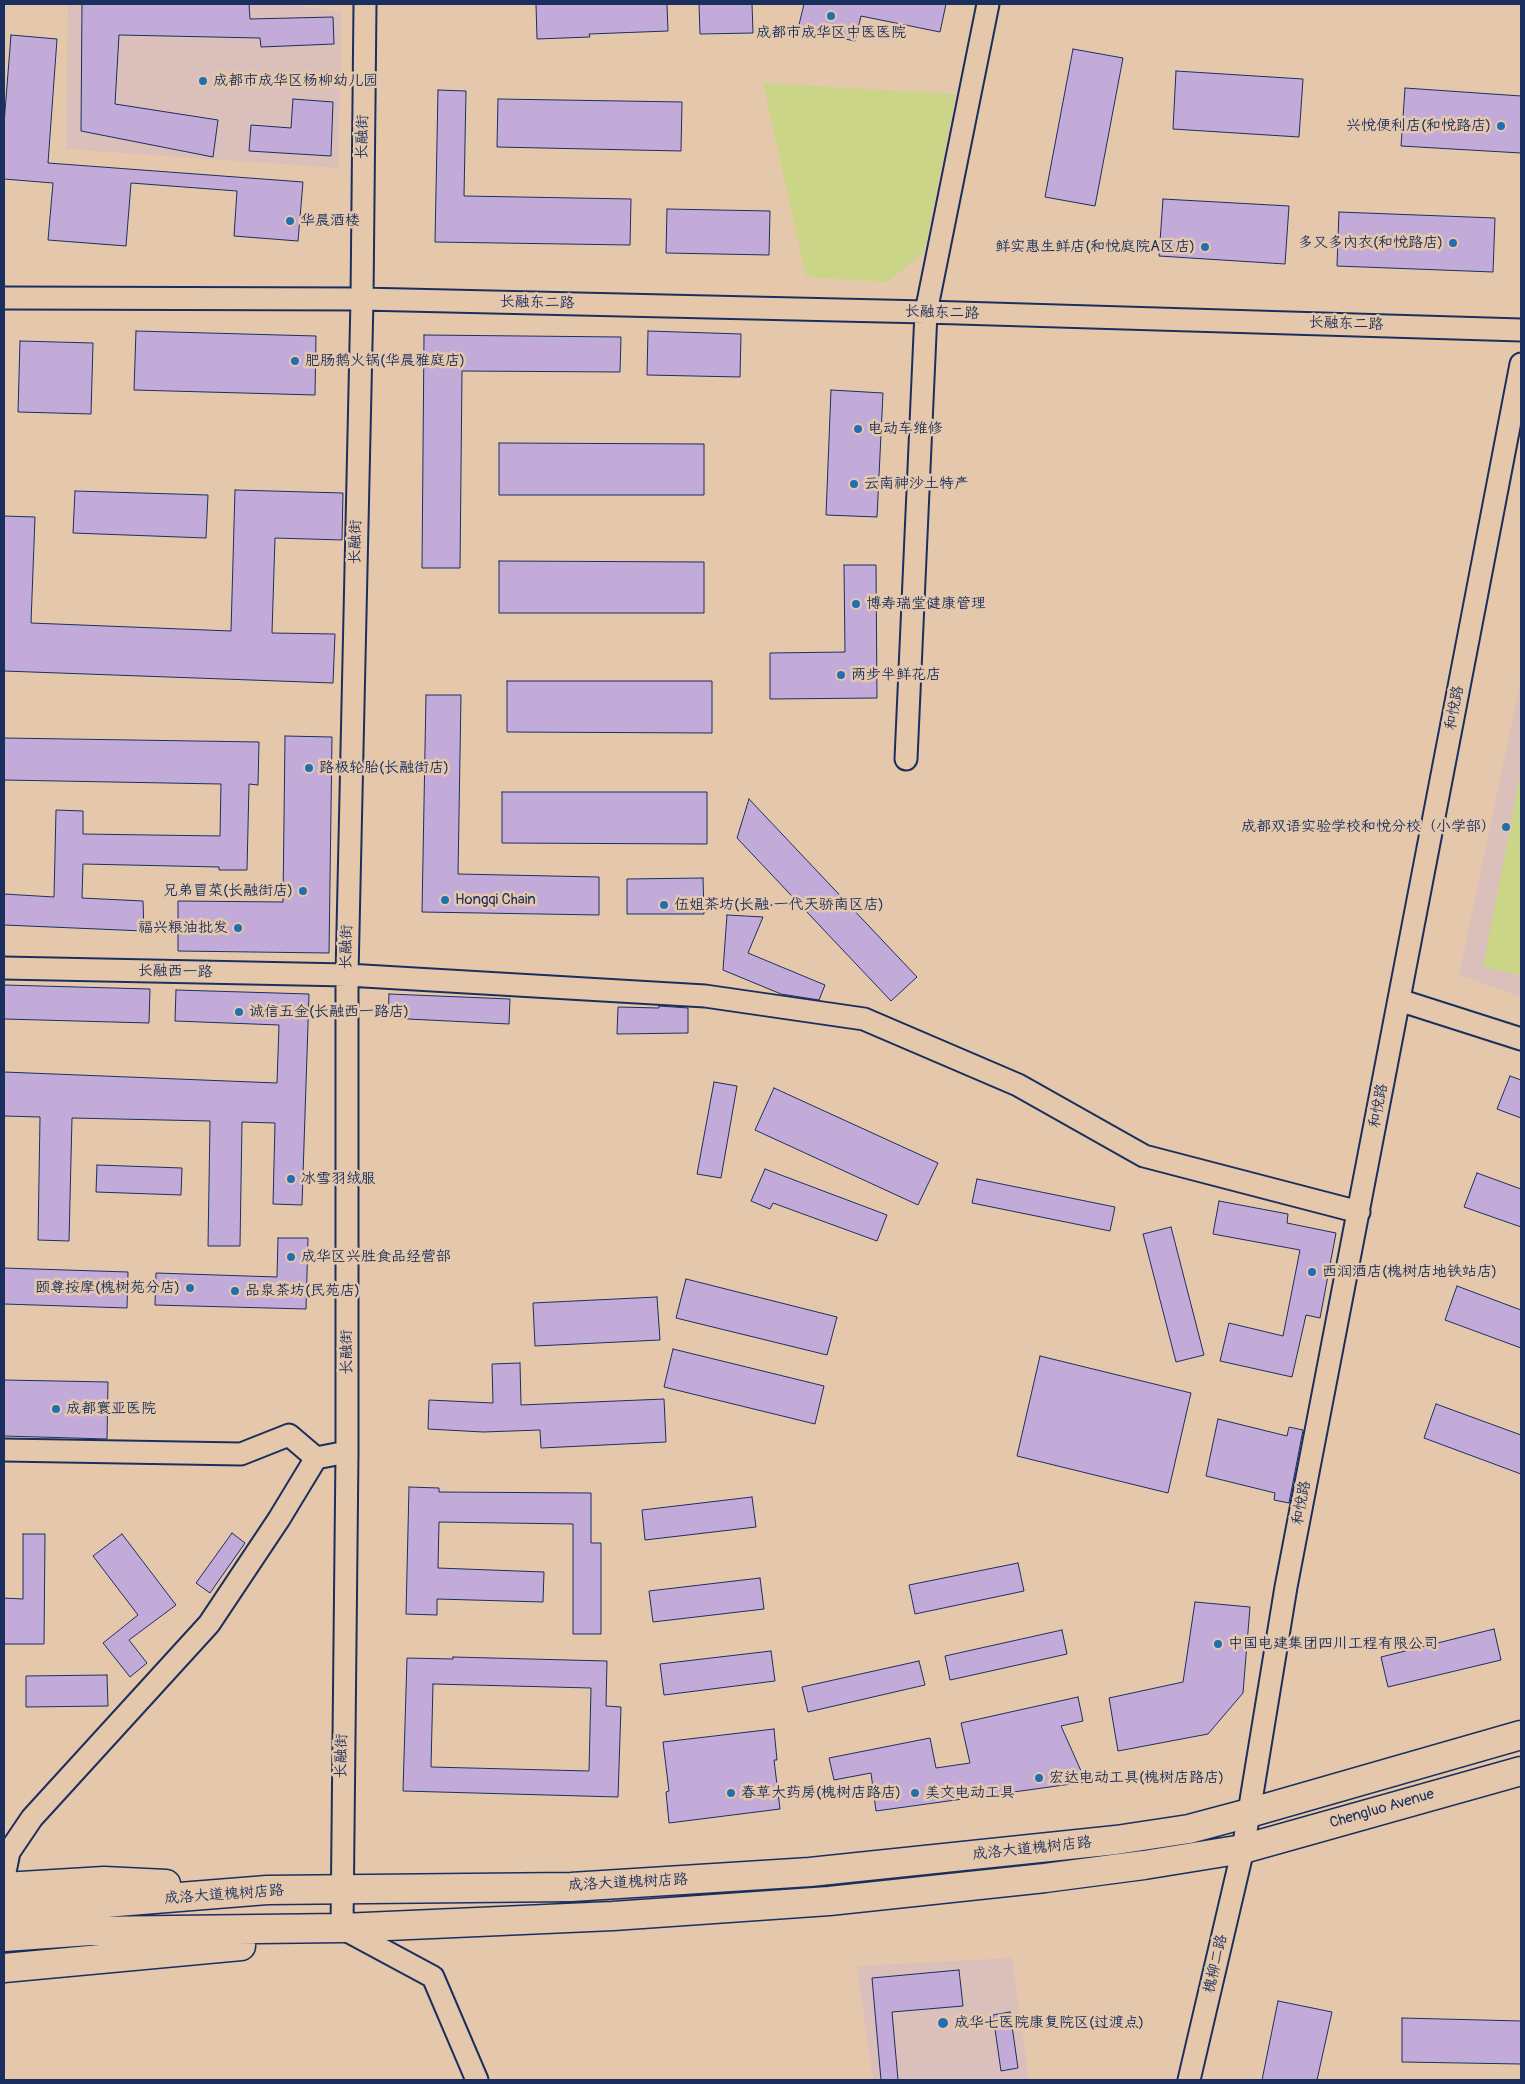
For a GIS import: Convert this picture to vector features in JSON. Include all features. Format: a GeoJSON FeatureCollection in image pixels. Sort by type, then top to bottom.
{"type":"FeatureCollection","features":[{"type":"Feature","properties":{"kind":"main road"},"geometry":{"type":"LineString","coordinates":[[1249,1813],[1521,1734]]}},
{"type":"Feature","properties":{"kind":"main road","name":"Chengluo Avenue"},"geometry":{"type":"LineString","coordinates":[[1243,1848],[1521,1771]]}},
{"type":"Feature","properties":{"kind":"main road","name":"成洛大道槐树店路"},"geometry":{"type":"LineString","coordinates":[[4,1938],[90,1918],[267,1890],[571,1887],[810,1872],[1116,1840],[1189,1829],[1249,1813]]}},
{"type":"Feature","properties":{"kind":"main road","name":"成洛大道槐树店路"},"geometry":{"type":"LineString","coordinates":[[4,1911],[90,1918],[342,1928],[613,1916],[829,1901],[1144,1865],[1243,1848]]}},
{"type":"Feature","properties":{"kind":"main road"},"geometry":{"type":"LineString","coordinates":[[4,1887],[104,1881],[267,1890]]}},
{"type":"Feature","properties":{"kind":"main road"},"geometry":{"type":"LineString","coordinates":[[4,1968],[256,1944],[342,1928]]}},
{"type":"Feature","properties":{"kind":"street","name":"长融街"},"geometry":{"type":"LineString","coordinates":[[342,1928],[346,1452],[346,975],[362,299],[365,4]]}},
{"type":"Feature","properties":{"kind":"street"},"geometry":{"type":"LineString","coordinates":[[906,759],[926,312],[988,4]]}},
{"type":"Feature","properties":{"kind":"street","name":"长融东二路"},"geometry":{"type":"LineString","coordinates":[[4,298],[362,299],[926,312],[1521,330]]}},
{"type":"Feature","properties":{"kind":"street","name":"和悦路"},"geometry":{"type":"LineString","coordinates":[[1243,1848],[1286,1587],[1521,364]]}},
{"type":"Feature","properties":{"kind":"street","name":"长融西一路"},"geometry":{"type":"LineString","coordinates":[[4,968],[346,975],[705,996],[864,1019],[1018,1085],[1144,1156],[1359,1212]]}},
{"type":"Feature","properties":{"kind":"street"},"geometry":{"type":"LineString","coordinates":[[1400,1000],[1521,1039]]}},
{"type":"Feature","properties":{"kind":"street"},"geometry":{"type":"LineString","coordinates":[[4,1450],[241,1454],[289,1435],[316,1458]]}},
{"type":"Feature","properties":{"kind":"street"},"geometry":{"type":"LineString","coordinates":[[4,1877],[9,1852],[32,1818],[209,1624],[279,1519],[316,1458],[346,1452]]}},
{"type":"Feature","properties":{"kind":"street","name":"槐柳二路"},"geometry":{"type":"LineString","coordinates":[[1189,2080],[1243,1848]]}},
{"type":"Feature","properties":{"kind":"street"},"geometry":{"type":"LineString","coordinates":[[342,1928],[433,1977],[477,2080]]}},
{"type":"Feature","properties":{"kind":"shaded area","name":"成都市成华区杨柳幼儿园"},"geometry":{"type":"Polygon","coordinates":[[[68,4],[284,4],[342,12],[338,168],[66,149],[68,4]]]}},
{"type":"Feature","properties":{"kind":"shaded area","name":"成都双语实验学校和悦分校（小学部）"},"geometry":{"type":"Polygon","coordinates":[[[1521,679],[1521,997],[1459,975],[1521,679]]]}},
{"type":"Feature","properties":{"kind":"shaded area","name":"成华七医院康复院区(过渡点)"},"geometry":{"type":"Polygon","coordinates":[[[1012,1958],[1029,2080],[873,2080],[857,1966],[1012,1958]]]}},
{"type":"Feature","properties":{"kind":"green space"},"geometry":{"type":"Polygon","coordinates":[[[763,83],[956,94],[924,252],[888,282],[806,277],[763,83]]]}},
{"type":"Feature","properties":{"kind":"green space"},"geometry":{"type":"Polygon","coordinates":[[[1521,770],[1521,975],[1483,967],[1521,770]]]}},
{"type":"Feature","properties":{"kind":"building"},"geometry":{"type":"Polygon","coordinates":[[[82,4],[249,4],[250,19],[333,17],[334,44],[261,47],[260,38],[119,35],[115,104],[218,120],[213,157],[81,131],[82,4]]]}},
{"type":"Feature","properties":{"kind":"building"},"geometry":{"type":"Polygon","coordinates":[[[536,4],[667,4],[668,31],[589,34],[590,37],[537,39],[536,4]]]}},
{"type":"Feature","properties":{"kind":"building"},"geometry":{"type":"Polygon","coordinates":[[[699,4],[752,4],[753,33],[700,34],[699,4]]]}},
{"type":"Feature","properties":{"kind":"building"},"geometry":{"type":"Polygon","coordinates":[[[804,4],[946,4],[940,32],[861,16],[855,41],[798,29],[804,4]]]}},
{"type":"Feature","properties":{"kind":"building"},"geometry":{"type":"Polygon","coordinates":[[[11,35],[57,39],[48,163],[303,182],[298,241],[234,236],[237,191],[131,183],[126,246],[48,240],[53,183],[4,179],[4,124],[11,35]]]}},
{"type":"Feature","properties":{"kind":"building"},"geometry":{"type":"Polygon","coordinates":[[[1073,49],[1123,58],[1095,206],[1045,197],[1073,49]]]}},
{"type":"Feature","properties":{"kind":"building"},"geometry":{"type":"Polygon","coordinates":[[[1176,71],[1303,79],[1299,137],[1173,129],[1176,71]]]}},
{"type":"Feature","properties":{"kind":"building"},"geometry":{"type":"Polygon","coordinates":[[[1405,88],[1521,96],[1521,153],[1401,146],[1405,88]]]}},
{"type":"Feature","properties":{"kind":"building"},"geometry":{"type":"Polygon","coordinates":[[[438,90],[466,91],[464,196],[631,199],[630,245],[435,242],[438,90]]]}},
{"type":"Feature","properties":{"kind":"building"},"geometry":{"type":"Polygon","coordinates":[[[293,99],[333,102],[331,156],[249,151],[251,125],[291,128],[293,99]]]}},
{"type":"Feature","properties":{"kind":"building"},"geometry":{"type":"Polygon","coordinates":[[[498,99],[682,102],[681,151],[497,147],[498,99]]]}},
{"type":"Feature","properties":{"kind":"building"},"geometry":{"type":"Polygon","coordinates":[[[1163,199],[1289,206],[1285,264],[1159,256],[1163,199]]]}},
{"type":"Feature","properties":{"kind":"building"},"geometry":{"type":"Polygon","coordinates":[[[667,209],[770,211],[769,255],[666,253],[667,209]]]}},
{"type":"Feature","properties":{"kind":"building"},"geometry":{"type":"Polygon","coordinates":[[[1339,212],[1495,218],[1493,272],[1337,266],[1339,212]]]}},
{"type":"Feature","properties":{"kind":"building"},"geometry":{"type":"Polygon","coordinates":[[[136,331],[316,336],[315,395],[134,390],[136,331]]]}},
{"type":"Feature","properties":{"kind":"building"},"geometry":{"type":"Polygon","coordinates":[[[648,331],[741,334],[740,377],[647,375],[648,331]]]}},
{"type":"Feature","properties":{"kind":"building"},"geometry":{"type":"Polygon","coordinates":[[[424,335],[621,337],[620,372],[462,371],[460,568],[422,568],[424,335]]]}},
{"type":"Feature","properties":{"kind":"building"},"geometry":{"type":"Polygon","coordinates":[[[20,341],[93,343],[91,414],[18,412],[20,341]]]}},
{"type":"Feature","properties":{"kind":"building"},"geometry":{"type":"Polygon","coordinates":[[[831,390],[883,393],[877,517],[826,515],[831,390]]]}},
{"type":"Feature","properties":{"kind":"building"},"geometry":{"type":"Polygon","coordinates":[[[499,443],[704,444],[704,495],[499,495],[499,443]]]}},
{"type":"Feature","properties":{"kind":"building"},"geometry":{"type":"Polygon","coordinates":[[[235,490],[343,493],[342,540],[275,538],[272,633],[335,634],[333,683],[4,671],[4,516],[35,517],[31,623],[231,631],[235,490]]]}},
{"type":"Feature","properties":{"kind":"building"},"geometry":{"type":"Polygon","coordinates":[[[75,491],[208,495],[206,538],[73,533],[75,491]]]}},
{"type":"Feature","properties":{"kind":"building"},"geometry":{"type":"Polygon","coordinates":[[[499,561],[704,562],[704,613],[499,613],[499,561]]]}},
{"type":"Feature","properties":{"kind":"building"},"geometry":{"type":"Polygon","coordinates":[[[844,565],[876,565],[877,698],[770,699],[770,653],[845,652],[844,565]]]}},
{"type":"Feature","properties":{"kind":"building"},"geometry":{"type":"Polygon","coordinates":[[[507,681],[712,681],[712,733],[507,732],[507,681]]]}},
{"type":"Feature","properties":{"kind":"building"},"geometry":{"type":"Polygon","coordinates":[[[426,695],[461,695],[458,874],[599,877],[599,915],[422,912],[426,695]]]}},
{"type":"Feature","properties":{"kind":"building"},"geometry":{"type":"Polygon","coordinates":[[[285,736],[332,737],[329,953],[178,951],[178,901],[283,902],[285,736]]]}},
{"type":"Feature","properties":{"kind":"building"},"geometry":{"type":"Polygon","coordinates":[[[4,738],[259,742],[258,785],[249,784],[247,870],[219,870],[219,867],[83,864],[82,898],[143,901],[144,931],[4,925],[4,894],[54,897],[56,810],[83,811],[83,834],[220,836],[221,784],[4,780],[4,738]]]}},
{"type":"Feature","properties":{"kind":"building"},"geometry":{"type":"Polygon","coordinates":[[[502,792],[707,792],[707,844],[502,843],[502,792]]]}},
{"type":"Feature","properties":{"kind":"building"},"geometry":{"type":"Polygon","coordinates":[[[749,799],[917,977],[891,1001],[737,838],[749,799]]]}},
{"type":"Feature","properties":{"kind":"building"},"geometry":{"type":"Polygon","coordinates":[[[703,878],[704,914],[627,914],[627,879],[703,878]]]}},
{"type":"Feature","properties":{"kind":"building"},"geometry":{"type":"Polygon","coordinates":[[[727,915],[763,917],[748,953],[825,985],[819,1000],[781,994],[723,970],[727,915]]]}},
{"type":"Feature","properties":{"kind":"building"},"geometry":{"type":"Polygon","coordinates":[[[4,985],[150,989],[149,1023],[4,1019],[4,985]]]}},
{"type":"Feature","properties":{"kind":"building"},"geometry":{"type":"Polygon","coordinates":[[[176,990],[309,994],[302,1205],[273,1204],[275,1123],[242,1122],[240,1246],[208,1246],[210,1121],[72,1118],[69,1241],[38,1240],[40,1117],[4,1116],[4,1072],[277,1083],[279,1025],[175,1021],[176,990]]]}},
{"type":"Feature","properties":{"kind":"building"},"geometry":{"type":"Polygon","coordinates":[[[389,994],[510,999],[509,1024],[388,1018],[389,994]]]}},
{"type":"Feature","properties":{"kind":"building"},"geometry":{"type":"Polygon","coordinates":[[[659,1006],[688,1008],[688,1033],[617,1034],[618,1007],[659,1008],[659,1006]]]}},
{"type":"Feature","properties":{"kind":"building"},"geometry":{"type":"Polygon","coordinates":[[[1510,1076],[1521,1080],[1521,1118],[1497,1109],[1510,1076]]]}},
{"type":"Feature","properties":{"kind":"building"},"geometry":{"type":"Polygon","coordinates":[[[714,1082],[737,1086],[721,1178],[697,1174],[714,1082]]]}},
{"type":"Feature","properties":{"kind":"building"},"geometry":{"type":"Polygon","coordinates":[[[774,1088],[938,1163],[918,1205],[755,1130],[774,1088]]]}},
{"type":"Feature","properties":{"kind":"building"},"geometry":{"type":"Polygon","coordinates":[[[97,1165],[182,1168],[181,1195],[96,1192],[97,1165]]]}},
{"type":"Feature","properties":{"kind":"building"},"geometry":{"type":"Polygon","coordinates":[[[765,1169],[887,1215],[877,1241],[773,1203],[770,1209],[751,1201],[765,1169]]]}},
{"type":"Feature","properties":{"kind":"building"},"geometry":{"type":"Polygon","coordinates":[[[1477,1173],[1521,1189],[1521,1227],[1464,1207],[1477,1173]]]}},
{"type":"Feature","properties":{"kind":"building"},"geometry":{"type":"Polygon","coordinates":[[[977,1179],[1115,1207],[1110,1231],[972,1203],[977,1179]]]}},
{"type":"Feature","properties":{"kind":"building"},"geometry":{"type":"Polygon","coordinates":[[[1219,1201],[1288,1214],[1287,1223],[1336,1233],[1320,1318],[1306,1315],[1292,1377],[1220,1361],[1229,1323],[1283,1336],[1300,1250],[1213,1234],[1219,1201]]]}},
{"type":"Feature","properties":{"kind":"building"},"geometry":{"type":"Polygon","coordinates":[[[1171,1227],[1204,1355],[1176,1362],[1143,1234],[1171,1227]]]}},
{"type":"Feature","properties":{"kind":"building"},"geometry":{"type":"Polygon","coordinates":[[[278,1238],[308,1238],[306,1309],[155,1305],[156,1273],[277,1277],[278,1238]]]}},
{"type":"Feature","properties":{"kind":"building"},"geometry":{"type":"Polygon","coordinates":[[[4,1268],[128,1272],[127,1308],[4,1304],[4,1268]]]}},
{"type":"Feature","properties":{"kind":"building"},"geometry":{"type":"Polygon","coordinates":[[[686,1279],[837,1317],[827,1355],[676,1318],[686,1279]]]}},
{"type":"Feature","properties":{"kind":"building"},"geometry":{"type":"Polygon","coordinates":[[[1457,1286],[1521,1310],[1521,1348],[1445,1320],[1457,1286]]]}},
{"type":"Feature","properties":{"kind":"building"},"geometry":{"type":"Polygon","coordinates":[[[657,1297],[660,1340],[535,1346],[533,1303],[657,1297]]]}},
{"type":"Feature","properties":{"kind":"building"},"geometry":{"type":"Polygon","coordinates":[[[673,1349],[824,1386],[815,1424],[664,1387],[673,1349]]]}},
{"type":"Feature","properties":{"kind":"building"},"geometry":{"type":"Polygon","coordinates":[[[1040,1356],[1191,1393],[1168,1493],[1017,1456],[1040,1356]]]}},
{"type":"Feature","properties":{"kind":"building"},"geometry":{"type":"Polygon","coordinates":[[[520,1363],[521,1405],[664,1399],[666,1442],[541,1448],[540,1430],[483,1432],[428,1429],[429,1400],[493,1403],[492,1364],[520,1363]]]}},
{"type":"Feature","properties":{"kind":"building","name":"成都寰亚医院"},"geometry":{"type":"Polygon","coordinates":[[[4,1380],[108,1382],[107,1439],[4,1436],[4,1380]]]}},
{"type":"Feature","properties":{"kind":"building"},"geometry":{"type":"Polygon","coordinates":[[[1436,1404],[1521,1435],[1521,1474],[1424,1438],[1436,1404]]]}},
{"type":"Feature","properties":{"kind":"building"},"geometry":{"type":"Polygon","coordinates":[[[1218,1419],[1287,1436],[1289,1427],[1303,1430],[1289,1503],[1274,1500],[1275,1493],[1206,1476],[1218,1419]]]}},
{"type":"Feature","properties":{"kind":"building"},"geometry":{"type":"Polygon","coordinates":[[[409,1487],[439,1488],[439,1492],[591,1493],[591,1543],[601,1543],[601,1634],[573,1634],[573,1524],[439,1522],[438,1568],[544,1572],[543,1602],[437,1599],[437,1615],[406,1614],[409,1487]]]}},
{"type":"Feature","properties":{"kind":"building"},"geometry":{"type":"Polygon","coordinates":[[[752,1497],[756,1527],[645,1540],[642,1510],[752,1497]]]}},
{"type":"Feature","properties":{"kind":"building"},"geometry":{"type":"Polygon","coordinates":[[[232,1533],[245,1543],[210,1593],[196,1583],[232,1533]]]}},
{"type":"Feature","properties":{"kind":"building"},"geometry":{"type":"Polygon","coordinates":[[[23,1534],[45,1534],[44,1644],[4,1644],[4,1598],[23,1599],[23,1534]]]}},
{"type":"Feature","properties":{"kind":"building"},"geometry":{"type":"Polygon","coordinates":[[[122,1534],[176,1605],[129,1640],[147,1663],[130,1677],[103,1643],[138,1615],[93,1556],[122,1534]]]}},
{"type":"Feature","properties":{"kind":"building"},"geometry":{"type":"Polygon","coordinates":[[[1018,1563],[1024,1591],[915,1614],[909,1585],[1018,1563]]]}},
{"type":"Feature","properties":{"kind":"building"},"geometry":{"type":"Polygon","coordinates":[[[760,1578],[764,1609],[653,1622],[649,1591],[760,1578]]]}},
{"type":"Feature","properties":{"kind":"building","name":"中国电建集团四川工程有限公司"},"geometry":{"type":"Polygon","coordinates":[[[1195,1602],[1250,1607],[1243,1693],[1208,1734],[1118,1751],[1109,1698],[1183,1682],[1195,1602]]]}},
{"type":"Feature","properties":{"kind":"building"},"geometry":{"type":"Polygon","coordinates":[[[1494,1629],[1501,1660],[1388,1687],[1381,1657],[1494,1629]]]}},
{"type":"Feature","properties":{"kind":"building"},"geometry":{"type":"Polygon","coordinates":[[[1062,1630],[1067,1654],[950,1680],[945,1656],[1062,1630]]]}},
{"type":"Feature","properties":{"kind":"building"},"geometry":{"type":"Polygon","coordinates":[[[771,1651],[775,1681],[664,1695],[660,1664],[771,1651]]]}},
{"type":"Feature","properties":{"kind":"building"},"geometry":{"type":"Polygon","coordinates":[[[453,1657],[607,1661],[606,1706],[621,1707],[618,1797],[403,1791],[407,1658],[453,1659],[453,1657]],[[433,1684],[431,1767],[589,1771],[591,1688],[433,1684]]]}},
{"type":"Feature","properties":{"kind":"building"},"geometry":{"type":"Polygon","coordinates":[[[919,1661],[925,1685],[808,1712],[802,1687],[919,1661]]]}},
{"type":"Feature","properties":{"kind":"building"},"geometry":{"type":"Polygon","coordinates":[[[107,1675],[108,1706],[26,1707],[26,1676],[107,1675]]]}},
{"type":"Feature","properties":{"kind":"building"},"geometry":{"type":"Polygon","coordinates":[[[1078,1697],[1083,1721],[1061,1726],[1086,1782],[876,1811],[871,1773],[834,1780],[829,1758],[930,1738],[936,1768],[970,1763],[961,1723],[1078,1697]]]}},
{"type":"Feature","properties":{"kind":"building"},"geometry":{"type":"Polygon","coordinates":[[[774,1729],[777,1760],[774,1760],[780,1809],[669,1823],[666,1792],[669,1791],[663,1742],[774,1729]]]}},
{"type":"Feature","properties":{"kind":"building"},"geometry":{"type":"Polygon","coordinates":[[[959,1970],[963,2006],[892,2012],[898,2080],[881,2080],[872,1978],[959,1970]]]}},
{"type":"Feature","properties":{"kind":"building"},"geometry":{"type":"Polygon","coordinates":[[[1278,2001],[1332,2012],[1317,2080],[1262,2080],[1278,2001]]]}},
{"type":"Feature","properties":{"kind":"building"},"geometry":{"type":"Polygon","coordinates":[[[1010,2012],[1018,2068],[1001,2071],[993,2015],[1010,2012]]]}},
{"type":"Feature","properties":{"kind":"building"},"geometry":{"type":"Polygon","coordinates":[[[1402,2018],[1521,2021],[1521,2064],[1402,2062],[1402,2018]]]}},
{"type":"Feature","properties":{"kind":"place","name":"成都市成华区中医医院"},"geometry":{"type":"Point","coordinates":[831,16]}},
{"type":"Feature","properties":{"kind":"place","name":"成都市成华区杨柳幼儿园"},"geometry":{"type":"Point","coordinates":[203,81]}},
{"type":"Feature","properties":{"kind":"place","name":"兴悦便利店(和悦路店)"},"geometry":{"type":"Point","coordinates":[1501,126]}},
{"type":"Feature","properties":{"kind":"place","name":"华晨酒楼"},"geometry":{"type":"Point","coordinates":[290,221]}},
{"type":"Feature","properties":{"kind":"place","name":"多又多内衣(和悦路店)"},"geometry":{"type":"Point","coordinates":[1453,243]}},
{"type":"Feature","properties":{"kind":"place","name":"鲜实惠生鲜店(和悦庭院A区店)"},"geometry":{"type":"Point","coordinates":[1205,247]}},
{"type":"Feature","properties":{"kind":"place","name":"肥肠鹅火锅(华晨雅庭店)"},"geometry":{"type":"Point","coordinates":[295,361]}},
{"type":"Feature","properties":{"kind":"place","name":"电动车维修"},"geometry":{"type":"Point","coordinates":[858,429]}},
{"type":"Feature","properties":{"kind":"place","name":"云南神沙土特产"},"geometry":{"type":"Point","coordinates":[854,484]}},
{"type":"Feature","properties":{"kind":"place","name":"博寿瑞堂健康管理"},"geometry":{"type":"Point","coordinates":[856,604]}},
{"type":"Feature","properties":{"kind":"place","name":"两步半鲜花店"},"geometry":{"type":"Point","coordinates":[841,675]}},
{"type":"Feature","properties":{"kind":"place","name":"路极轮胎(长融街店)"},"geometry":{"type":"Point","coordinates":[309,768]}},
{"type":"Feature","properties":{"kind":"place","name":"成都双语实验学校和悦分校（小学部）"},"geometry":{"type":"Point","coordinates":[1506,827]}},
{"type":"Feature","properties":{"kind":"place","name":"兄弟冒菜(长融街店)"},"geometry":{"type":"Point","coordinates":[303,891]}},
{"type":"Feature","properties":{"kind":"place","name":"Hongqi Chain"},"geometry":{"type":"Point","coordinates":[445,900]}},
{"type":"Feature","properties":{"kind":"place","name":"伍姐茶坊(长融·一代天骄南区店)"},"geometry":{"type":"Point","coordinates":[664,905]}},
{"type":"Feature","properties":{"kind":"place","name":"福兴粮油批发"},"geometry":{"type":"Point","coordinates":[238,928]}},
{"type":"Feature","properties":{"kind":"place","name":"诚信五金(长融西一路店)"},"geometry":{"type":"Point","coordinates":[239,1012]}},
{"type":"Feature","properties":{"kind":"place","name":"冰雪羽绒服"},"geometry":{"type":"Point","coordinates":[291,1179]}},
{"type":"Feature","properties":{"kind":"place","name":"成华区兴胜食品经营部"},"geometry":{"type":"Point","coordinates":[291,1257]}},
{"type":"Feature","properties":{"kind":"place","name":"西润酒店(槐树店地铁站店)"},"geometry":{"type":"Point","coordinates":[1312,1272]}},
{"type":"Feature","properties":{"kind":"place","name":"颐尊按摩(槐树苑分店)"},"geometry":{"type":"Point","coordinates":[190,1288]}},
{"type":"Feature","properties":{"kind":"place","name":"品泉茶坊(民苑店)"},"geometry":{"type":"Point","coordinates":[235,1291]}},
{"type":"Feature","properties":{"kind":"place","name":"成都寰亚医院"},"geometry":{"type":"Point","coordinates":[56,1409]}},
{"type":"Feature","properties":{"kind":"place","name":"中国电建集团四川工程有限公司"},"geometry":{"type":"Point","coordinates":[1218,1644]}},
{"type":"Feature","properties":{"kind":"place","name":"宏达电动工具(槐树店路店)"},"geometry":{"type":"Point","coordinates":[1039,1778]}},
{"type":"Feature","properties":{"kind":"place","name":"春草大药房(槐树店路店)"},"geometry":{"type":"Point","coordinates":[731,1793]}},
{"type":"Feature","properties":{"kind":"place","name":"美文电动工具"},"geometry":{"type":"Point","coordinates":[915,1793]}},
{"type":"Feature","properties":{"kind":"place","name":"成华七医院康复院区(过渡点)"},"geometry":{"type":"Point","coordinates":[943,2023]}}]}
